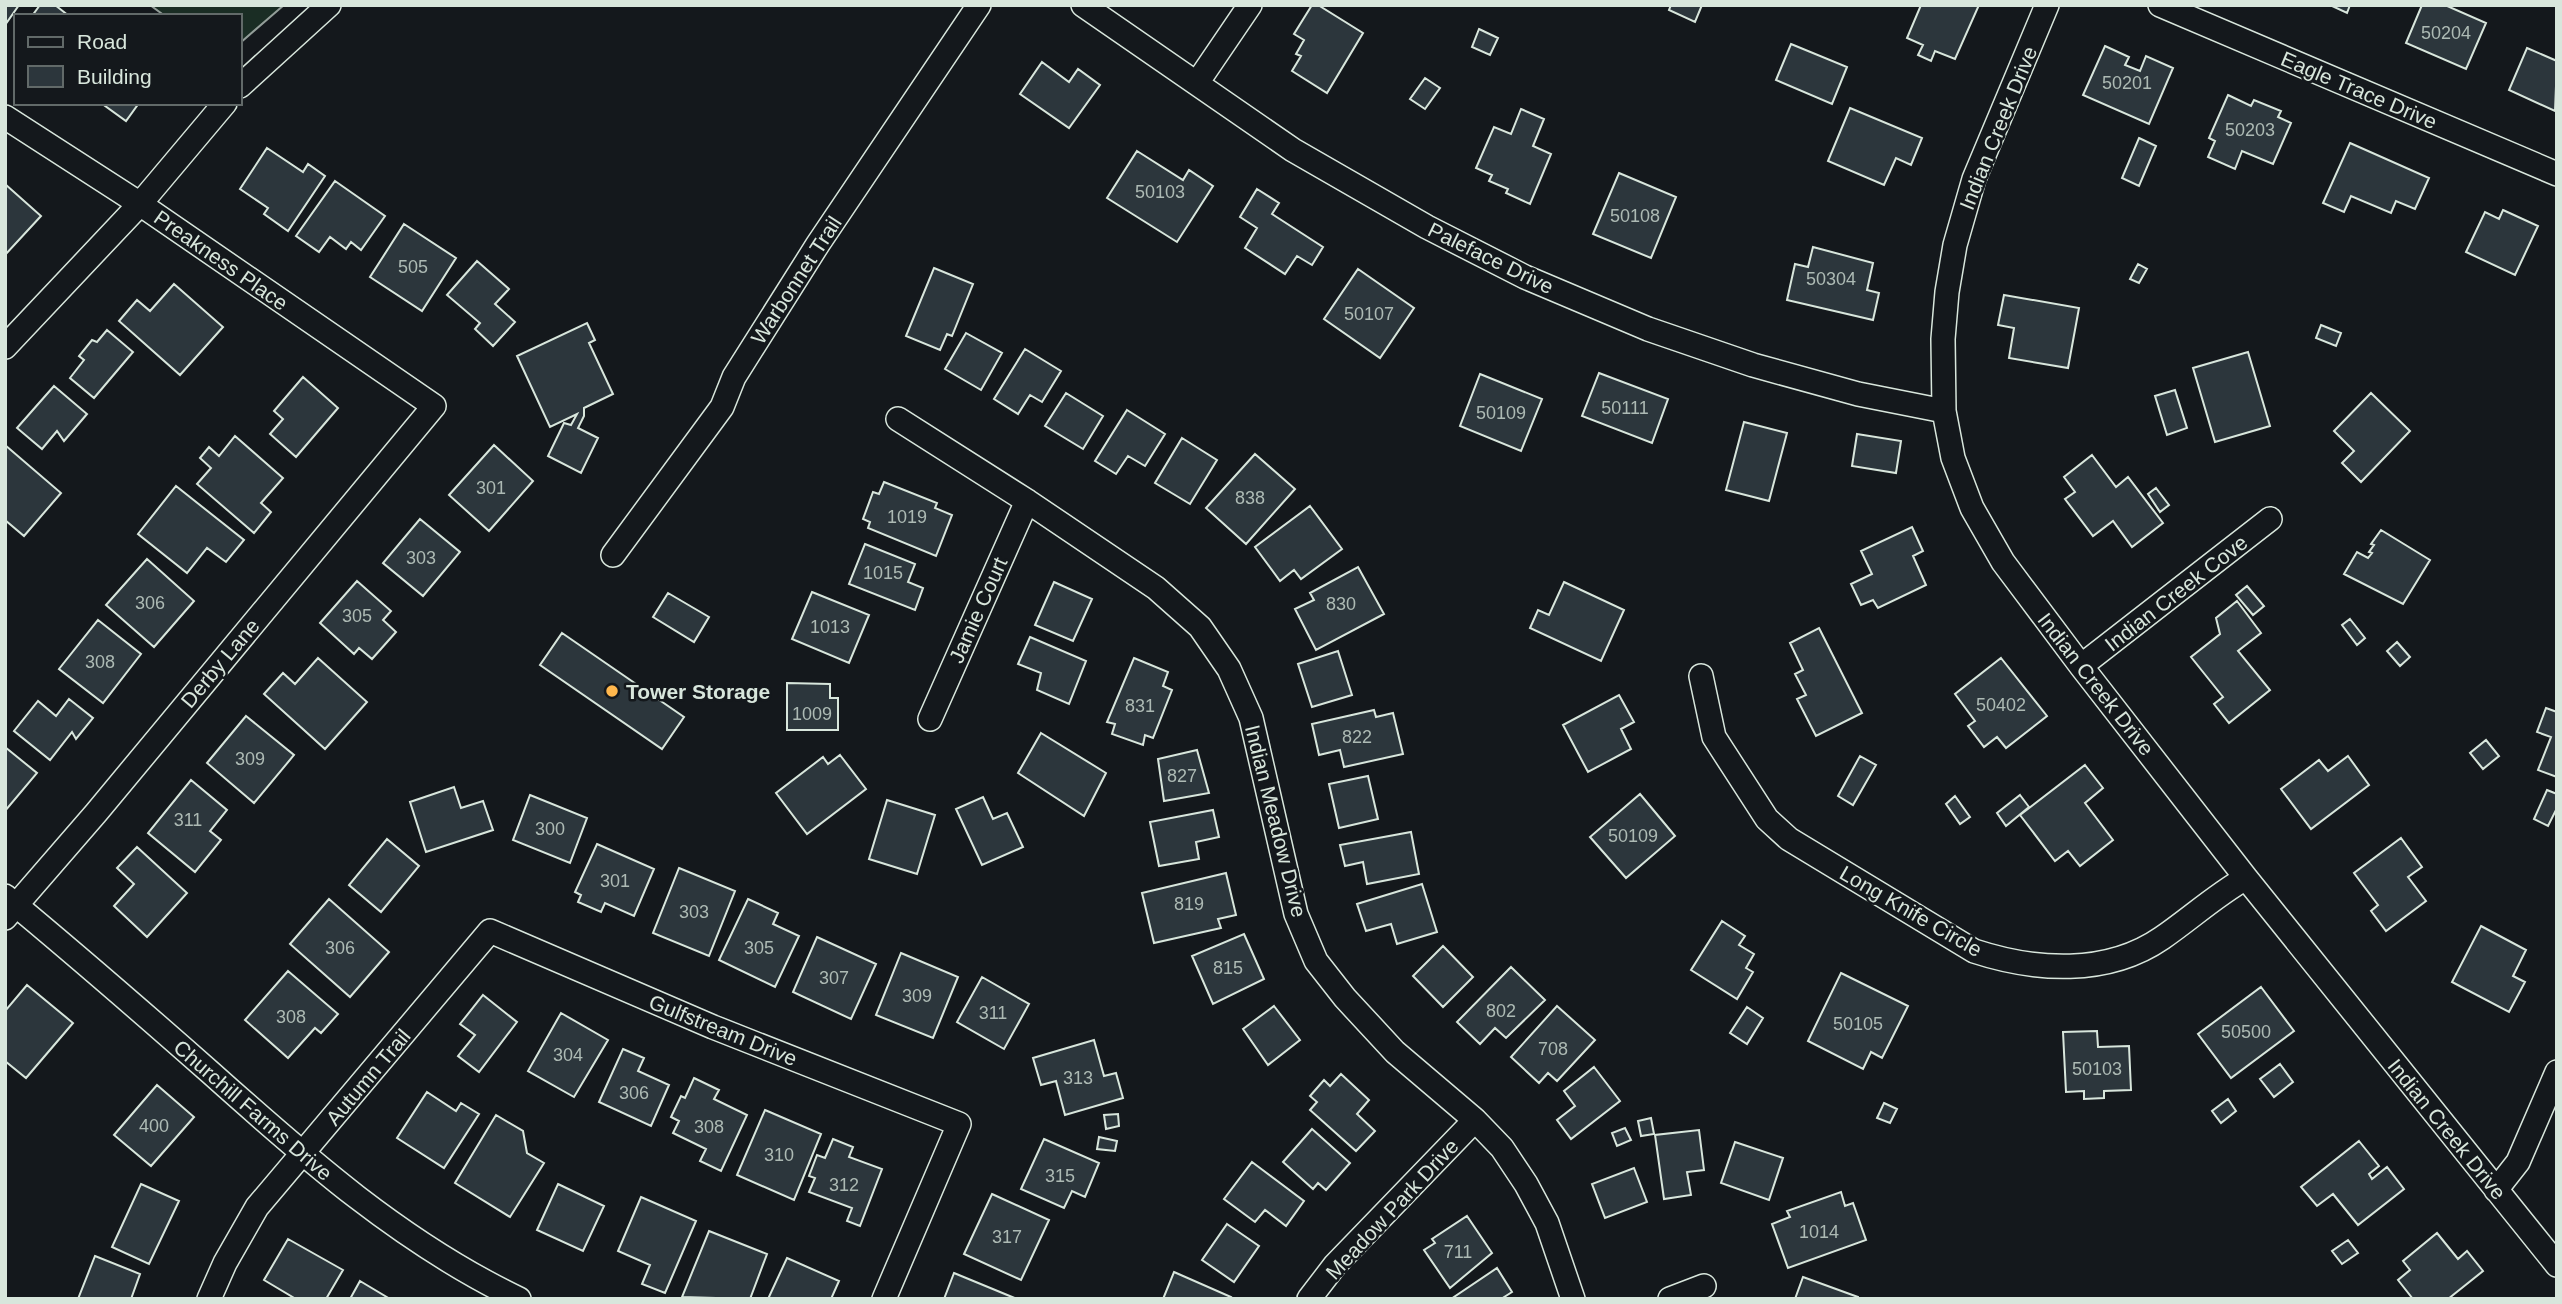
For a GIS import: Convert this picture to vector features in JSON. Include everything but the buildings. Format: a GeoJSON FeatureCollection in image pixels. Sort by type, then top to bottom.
{"type":"FeatureCollection","features":[{"type":"Feature","properties":{"kind":"street"},"geometry":{"type":"LineString","coordinates":[[242,84],[329,5]]}},
{"type":"Feature","properties":{"kind":"street","name":"Warbonnet Trail"},"geometry":{"type":"LineString","coordinates":[[613,555],[722,407],[734,377],[818,244],[979,5]]}},
{"type":"Feature","properties":{"kind":"street","name":"Paleface Drive"},"geometry":{"type":"LineString","coordinates":[[1083,5],[1293,150],[1427,227],[1525,277],[1648,328],[1753,365],[1858,394],[1944,411]]}},
{"type":"Feature","properties":{"kind":"street"},"geometry":{"type":"LineString","coordinates":[[1197,83],[1250,5]]}},
{"type":"Feature","properties":{"kind":"street","name":"Indian Creek Drive"},"geometry":{"type":"LineString","coordinates":[[2047,5],[1974,178],[1955,245],[1943,338],[1944,411],[1953,458],[1972,508],[2003,562],[2081,666],[2246,878],[2557,1265]]}},
{"type":"Feature","properties":{"kind":"street","name":"Eagle Trace Drive"},"geometry":{"type":"LineString","coordinates":[[2161,5],[2557,174]]}},
{"type":"Feature","properties":{"kind":"street"},"geometry":{"type":"LineString","coordinates":[[5,347],[140,204],[223,105]]}},
{"type":"Feature","properties":{"kind":"street","name":"Preakness Place"},"geometry":{"type":"LineString","coordinates":[[5,117],[140,204],[433,406]]}},
{"type":"Feature","properties":{"kind":"street","name":"Derby Lane"},"geometry":{"type":"LineString","coordinates":[[9,906],[96,813],[433,406]]}},
{"type":"Feature","properties":{"kind":"street","name":"Indian Meadow Drive"},"geometry":{"type":"LineString","coordinates":[[898,419],[1027,500],[1156,588],[1200,627],[1229,669],[1251,718],[1296,914],[1316,961],[1345,998],[1395,1052],[1475,1120],[1502,1148],[1526,1184],[1546,1223],[1573,1299]]}},
{"type":"Feature","properties":{"kind":"street","name":"Jamie Court"},"geometry":{"type":"LineString","coordinates":[[930,719],[1027,500]]}},
{"type":"Feature","properties":{"kind":"street","name":"Indian Creek Cove"},"geometry":{"type":"LineString","coordinates":[[2081,666],[2270,519]]}},
{"type":"Feature","properties":{"kind":"street","name":"Long Knife Circle"},"geometry":{"type":"LineString","coordinates":[[1701,676],[1714,737],[1767,819],[1789,839],[1974,951],[2006,961],[2039,966],[2088,966],[2103,963],[2134,953],[2162,938],[2246,878]]}},
{"type":"Feature","properties":{"kind":"street","name":"Churchill Farms Drive"},"geometry":{"type":"LineString","coordinates":[[9,906],[303,1155],[413,1240],[484,1282],[519,1299]]}},
{"type":"Feature","properties":{"kind":"street","name":"Autumn Trail"},"geometry":{"type":"LineString","coordinates":[[209,1299],[225,1263],[257,1207],[490,930]]}},
{"type":"Feature","properties":{"kind":"street","name":"Gulfstream Drive"},"geometry":{"type":"LineString","coordinates":[[490,930],[713,1027],[959,1124],[884,1299]]}},
{"type":"Feature","properties":{"kind":"street"},"geometry":{"type":"LineString","coordinates":[[2496,1190],[2518,1161],[2557,1072]]}},
{"type":"Feature","properties":{"kind":"street","name":"Meadow Park Drive"},"geometry":{"type":"LineString","coordinates":[[1310,1299],[1335,1265],[1475,1120]]}},
{"type":"Feature","properties":{"kind":"street"},"geometry":{"type":"LineString","coordinates":[[1670,1299],[1704,1286]]}},
{"type":"Feature","properties":{"kind":"green space"},"geometry":{"type":"Polygon","coordinates":[[[150,5],[284,5],[242,41],[242,14],[162,14],[150,5]]]}},
{"type":"Feature","properties":{"kind":"place","name":"Tower Storage"},"geometry":{"type":"Point","coordinates":[612,691]}}]}
